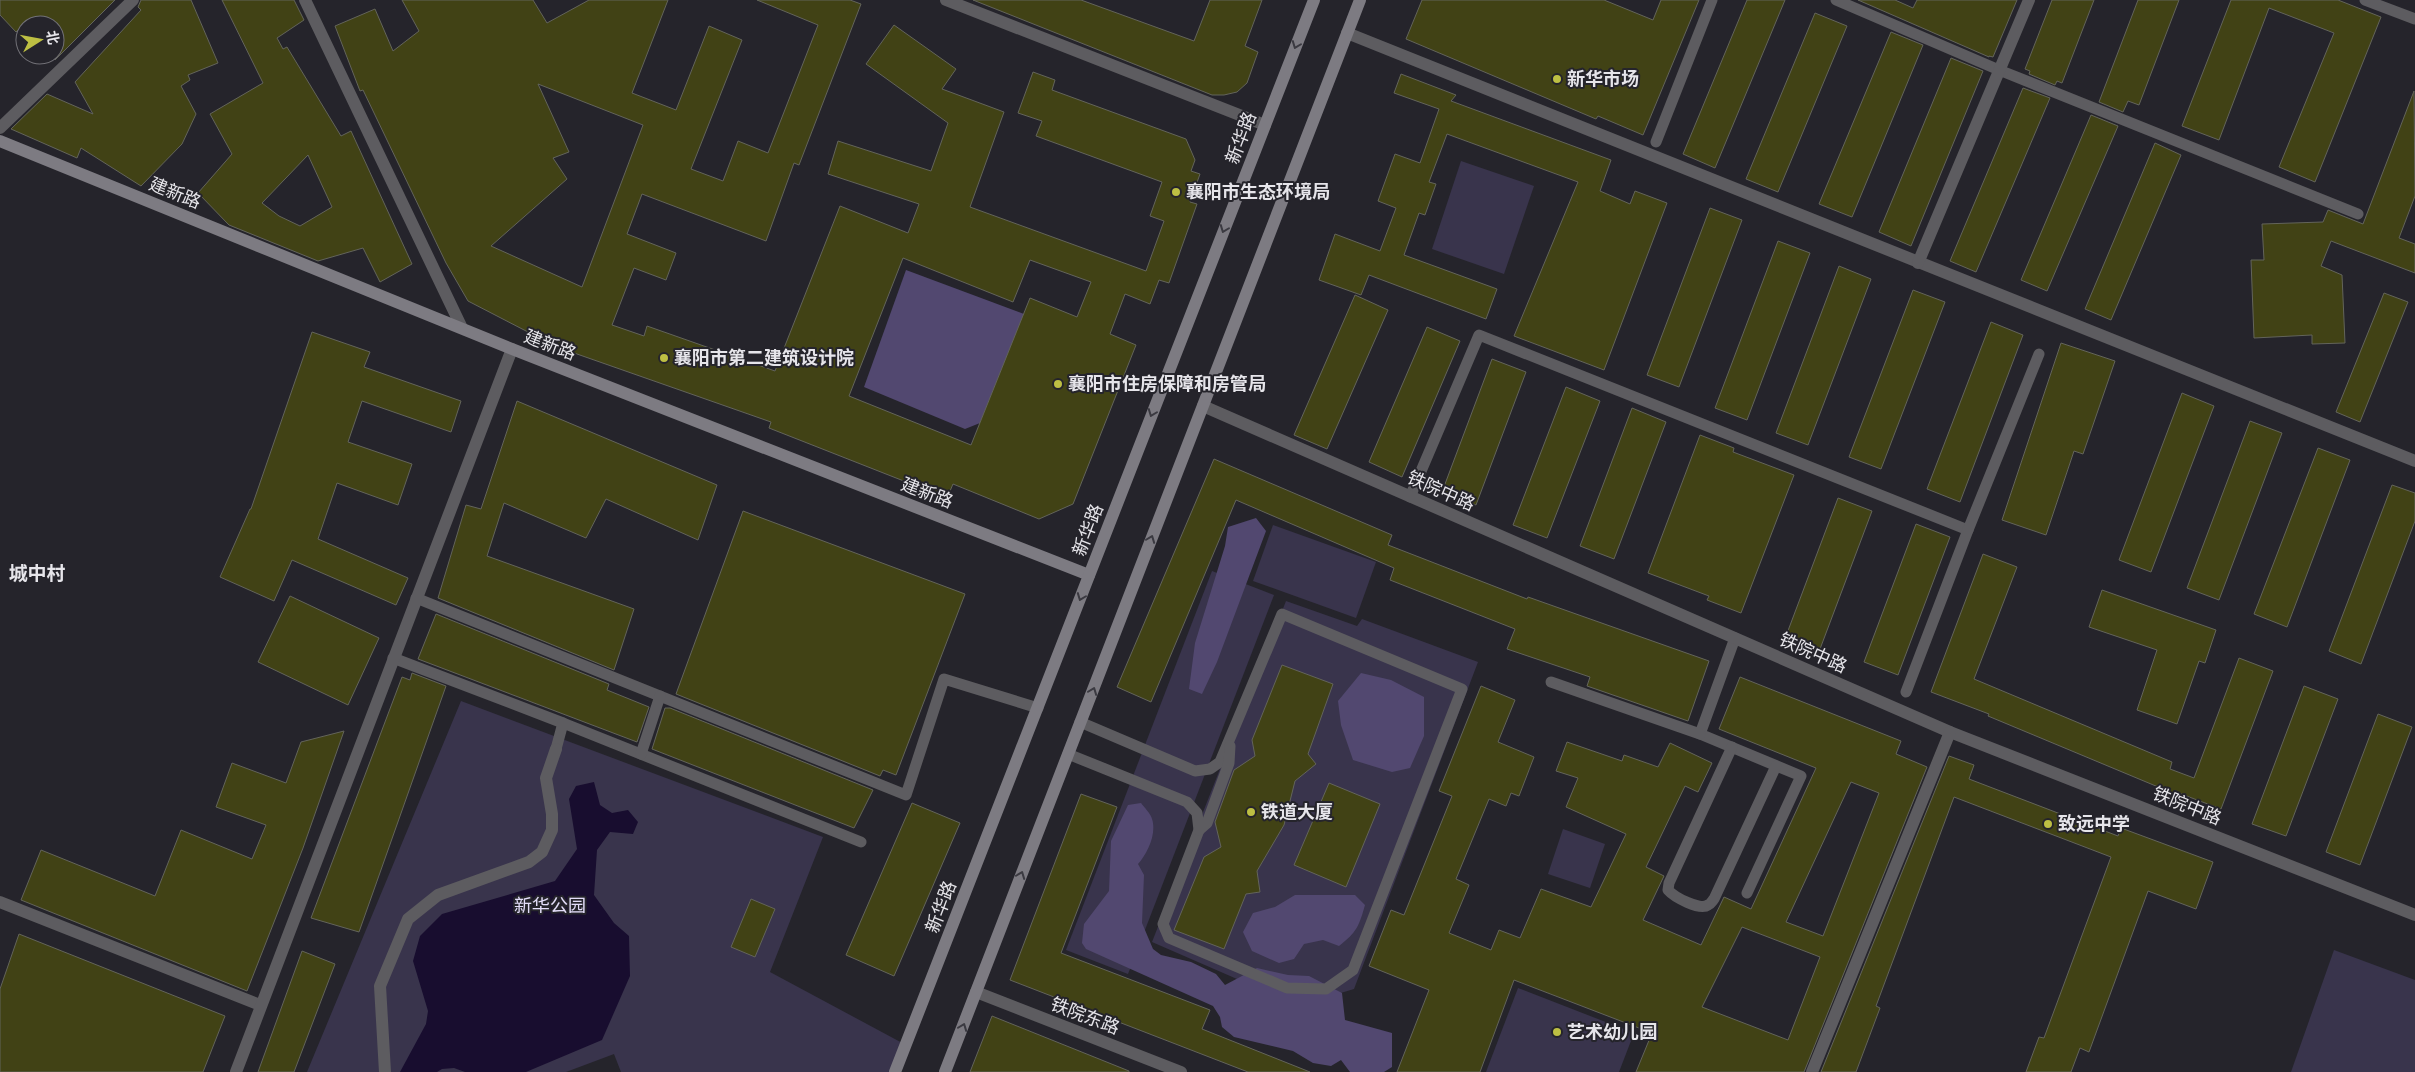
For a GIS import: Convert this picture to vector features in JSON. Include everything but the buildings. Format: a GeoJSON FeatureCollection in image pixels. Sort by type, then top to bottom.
{"type":"FeatureCollection","features":[{"type":"Feature","properties":{"kind":"main road","name":"新华路"},"geometry":{"type":"LineString","coordinates":[[895,1072],[1314,0]]}},
{"type":"Feature","properties":{"kind":"main road"},"geometry":{"type":"LineString","coordinates":[[945,1072],[1360,0]]}},
{"type":"Feature","properties":{"kind":"main road","name":"建新路"},"geometry":{"type":"LineString","coordinates":[[0,141],[512,349],[1089,575]]}},
{"type":"Feature","properties":{"kind":"street"},"geometry":{"type":"LineString","coordinates":[[0,128],[133,0]]}},
{"type":"Feature","properties":{"kind":"street"},"geometry":{"type":"LineString","coordinates":[[305,0],[462,328]]}},
{"type":"Feature","properties":{"kind":"street"},"geometry":{"type":"LineString","coordinates":[[946,0],[1265,125]]}},
{"type":"Feature","properties":{"kind":"street"},"geometry":{"type":"LineString","coordinates":[[1918,262],[2029,0]]}},
{"type":"Feature","properties":{"kind":"street"},"geometry":{"type":"LineString","coordinates":[[1347,32],[2415,461]]}},
{"type":"Feature","properties":{"kind":"street"},"geometry":{"type":"LineString","coordinates":[[236,1072],[512,349]]}},
{"type":"Feature","properties":{"kind":"street","name":"铁院中路"},"geometry":{"type":"LineString","coordinates":[[1203,406],[1950,732],[2415,915]]}},
{"type":"Feature","properties":{"kind":"street"},"geometry":{"type":"LineString","coordinates":[[1812,1072],[1950,732]]}},
{"type":"Feature","properties":{"kind":"street"},"geometry":{"type":"LineString","coordinates":[[385,1072],[380,986],[408,919],[438,894],[529,862],[542,852],[552,830],[552,814],[546,778],[556,749]]}},
{"type":"Feature","properties":{"kind":"street"},"geometry":{"type":"LineString","coordinates":[[0,902],[260,1005]]}},
{"type":"Feature","properties":{"kind":"street","name":"铁院东路"},"geometry":{"type":"LineString","coordinates":[[976,992],[1181,1072]]}},
{"type":"Feature","properties":{"kind":"lane"},"geometry":{"type":"LineString","coordinates":[[1656,142],[1712,0]]}},
{"type":"Feature","properties":{"kind":"lane"},"geometry":{"type":"LineString","coordinates":[[1836,0],[1999,70],[2358,214]]}},
{"type":"Feature","properties":{"kind":"lane"},"geometry":{"type":"LineString","coordinates":[[2365,0],[2415,19]]}},
{"type":"Feature","properties":{"kind":"lane"},"geometry":{"type":"LineString","coordinates":[[1410,497],[1479,335],[1968,530]]}},
{"type":"Feature","properties":{"kind":"lane"},"geometry":{"type":"LineString","coordinates":[[1906,692],[1968,530],[2039,354]]}},
{"type":"Feature","properties":{"kind":"lane"},"geometry":{"type":"LineString","coordinates":[[416,598],[906,795],[908,783],[944,678],[1038,708]]}},
{"type":"Feature","properties":{"kind":"lane"},"geometry":{"type":"LineString","coordinates":[[1080,722],[1195,770],[1210,769],[1220,762],[1229,739],[1282,614],[1462,689],[1353,970],[1326,988],[1287,988],[1169,938],[1163,924],[1199,830],[1207,823],[1229,763],[1229,739]]}},
{"type":"Feature","properties":{"kind":"lane"},"geometry":{"type":"LineString","coordinates":[[1700,734],[1735,638]]}},
{"type":"Feature","properties":{"kind":"lane"},"geometry":{"type":"LineString","coordinates":[[393,658],[563,723],[861,842]]}},
{"type":"Feature","properties":{"kind":"lane"},"geometry":{"type":"LineString","coordinates":[[1551,682],[1700,734],[1801,776],[1746,893]]}},
{"type":"Feature","properties":{"kind":"lane"},"geometry":{"type":"LineString","coordinates":[[641,754],[660,696]]}},
{"type":"Feature","properties":{"kind":"lane"},"geometry":{"type":"LineString","coordinates":[[556,749],[563,723]]}},
{"type":"Feature","properties":{"kind":"lane"},"geometry":{"type":"LineString","coordinates":[[1732,747],[1669,883],[1668,890],[1673,896],[1702,907],[1708,906],[1714,899],[1776,766]]}},
{"type":"Feature","properties":{"kind":"lane"},"geometry":{"type":"LineString","coordinates":[[1068,754],[1187,802],[1196,813],[1199,830]]}},
{"type":"Feature","properties":{"kind":"green space"},"geometry":{"type":"Polygon","coordinates":[[[1461,161],[1534,186],[1504,274],[1432,249],[1461,161]]]}},
{"type":"Feature","properties":{"kind":"green space"},"geometry":{"type":"Polygon","coordinates":[[[1273,525],[1376,562],[1356,618],[1253,581],[1273,525]]]}},
{"type":"Feature","properties":{"kind":"green space"},"geometry":{"type":"Polygon","coordinates":[[[1212,571],[1274,595],[1128,974],[1066,950],[1212,571]]]}},
{"type":"Feature","properties":{"kind":"green space"},"geometry":{"type":"Polygon","coordinates":[[[1286,601],[1357,626],[1362,619],[1478,662],[1354,989],[1324,998],[1283,999],[1152,942],[1286,601]]]}},
{"type":"Feature","properties":{"kind":"green space","name":"新华公园"},"geometry":{"type":"Polygon","coordinates":[[[461,701],[823,837],[770,972],[906,1045],[895,1072],[621,1072],[614,1054],[566,1072],[307,1072],[461,701]]]}},
{"type":"Feature","properties":{"kind":"green space"},"geometry":{"type":"Polygon","coordinates":[[[1563,829],[1605,844],[1590,888],[1548,874],[1563,829]]]}},
{"type":"Feature","properties":{"kind":"green space"},"geometry":{"type":"Polygon","coordinates":[[[2334,950],[2415,980],[2415,1072],[2291,1072],[2334,950]]]}},
{"type":"Feature","properties":{"kind":"green space"},"geometry":{"type":"Polygon","coordinates":[[[1518,988],[1634,1033],[1619,1072],[1486,1072],[1518,988]]]}},
{"type":"Feature","properties":{"kind":"shaded area"},"geometry":{"type":"Polygon","coordinates":[[[906,270],[1024,314],[980,423],[965,429],[864,387],[906,270]]]}},
{"type":"Feature","properties":{"kind":"shaded area"},"geometry":{"type":"Polygon","coordinates":[[[1256,518],[1266,531],[1217,662],[1202,694],[1189,689],[1195,643],[1225,546],[1228,527],[1256,518]]]}},
{"type":"Feature","properties":{"kind":"shaded area"},"geometry":{"type":"Polygon","coordinates":[[[1361,673],[1391,680],[1424,697],[1424,736],[1410,768],[1392,772],[1353,760],[1341,725],[1338,701],[1361,673]]]}},
{"type":"Feature","properties":{"kind":"shaded area"},"geometry":{"type":"Polygon","coordinates":[[[594,782],[600,805],[612,813],[628,810],[638,822],[633,834],[610,832],[597,850],[594,895],[614,923],[629,936],[630,976],[602,1040],[526,1072],[465,1072],[454,1068],[442,1069],[437,1072],[400,1072],[426,1024],[428,1011],[413,961],[420,936],[442,914],[555,881],[577,849],[569,799],[576,786],[594,782]]]}},
{"type":"Feature","properties":{"kind":"shaded area"},"geometry":{"type":"Polygon","coordinates":[[[1141,803],[1150,815],[1153,825],[1150,843],[1145,855],[1138,864],[1144,875],[1142,923],[1153,949],[1161,955],[1191,962],[1216,974],[1225,985],[1257,968],[1288,975],[1309,976],[1342,993],[1345,1020],[1392,1033],[1392,1067],[1384,1072],[1350,1072],[1341,1060],[1331,1066],[1313,1063],[1293,1051],[1234,1037],[1222,1027],[1220,1017],[1213,1006],[1086,949],[1082,943],[1084,924],[1109,891],[1111,841],[1128,805],[1141,803]]]}},
{"type":"Feature","properties":{"kind":"shaded area"},"geometry":{"type":"Polygon","coordinates":[[[1295,895],[1355,895],[1365,905],[1356,928],[1350,937],[1339,946],[1323,940],[1304,944],[1294,959],[1279,963],[1252,951],[1243,932],[1253,913],[1275,907],[1295,895]]]}},
{"type":"Feature","properties":{"kind":"place","name":"新华市场"},"geometry":{"type":"Point","coordinates":[1557,79]}},
{"type":"Feature","properties":{"kind":"place","name":"襄阳市生态环境局"},"geometry":{"type":"Point","coordinates":[1176,192]}},
{"type":"Feature","properties":{"kind":"place","name":"襄阳市第二建筑设计院"},"geometry":{"type":"Point","coordinates":[664,358]}},
{"type":"Feature","properties":{"kind":"place","name":"襄阳市住房保障和房管局"},"geometry":{"type":"Point","coordinates":[1058,384]}},
{"type":"Feature","properties":{"kind":"place","name":"铁道大厦"},"geometry":{"type":"Point","coordinates":[1251,812]}},
{"type":"Feature","properties":{"kind":"place","name":"致远中学"},"geometry":{"type":"Point","coordinates":[2048,824]}},
{"type":"Feature","properties":{"kind":"place","name":"艺术幼儿园"},"geometry":{"type":"Point","coordinates":[1557,1032]}},
{"type":"Feature","properties":{"kind":"district","name":"城中村"},"geometry":{"type":"Point","coordinates":[37,573]}}]}
